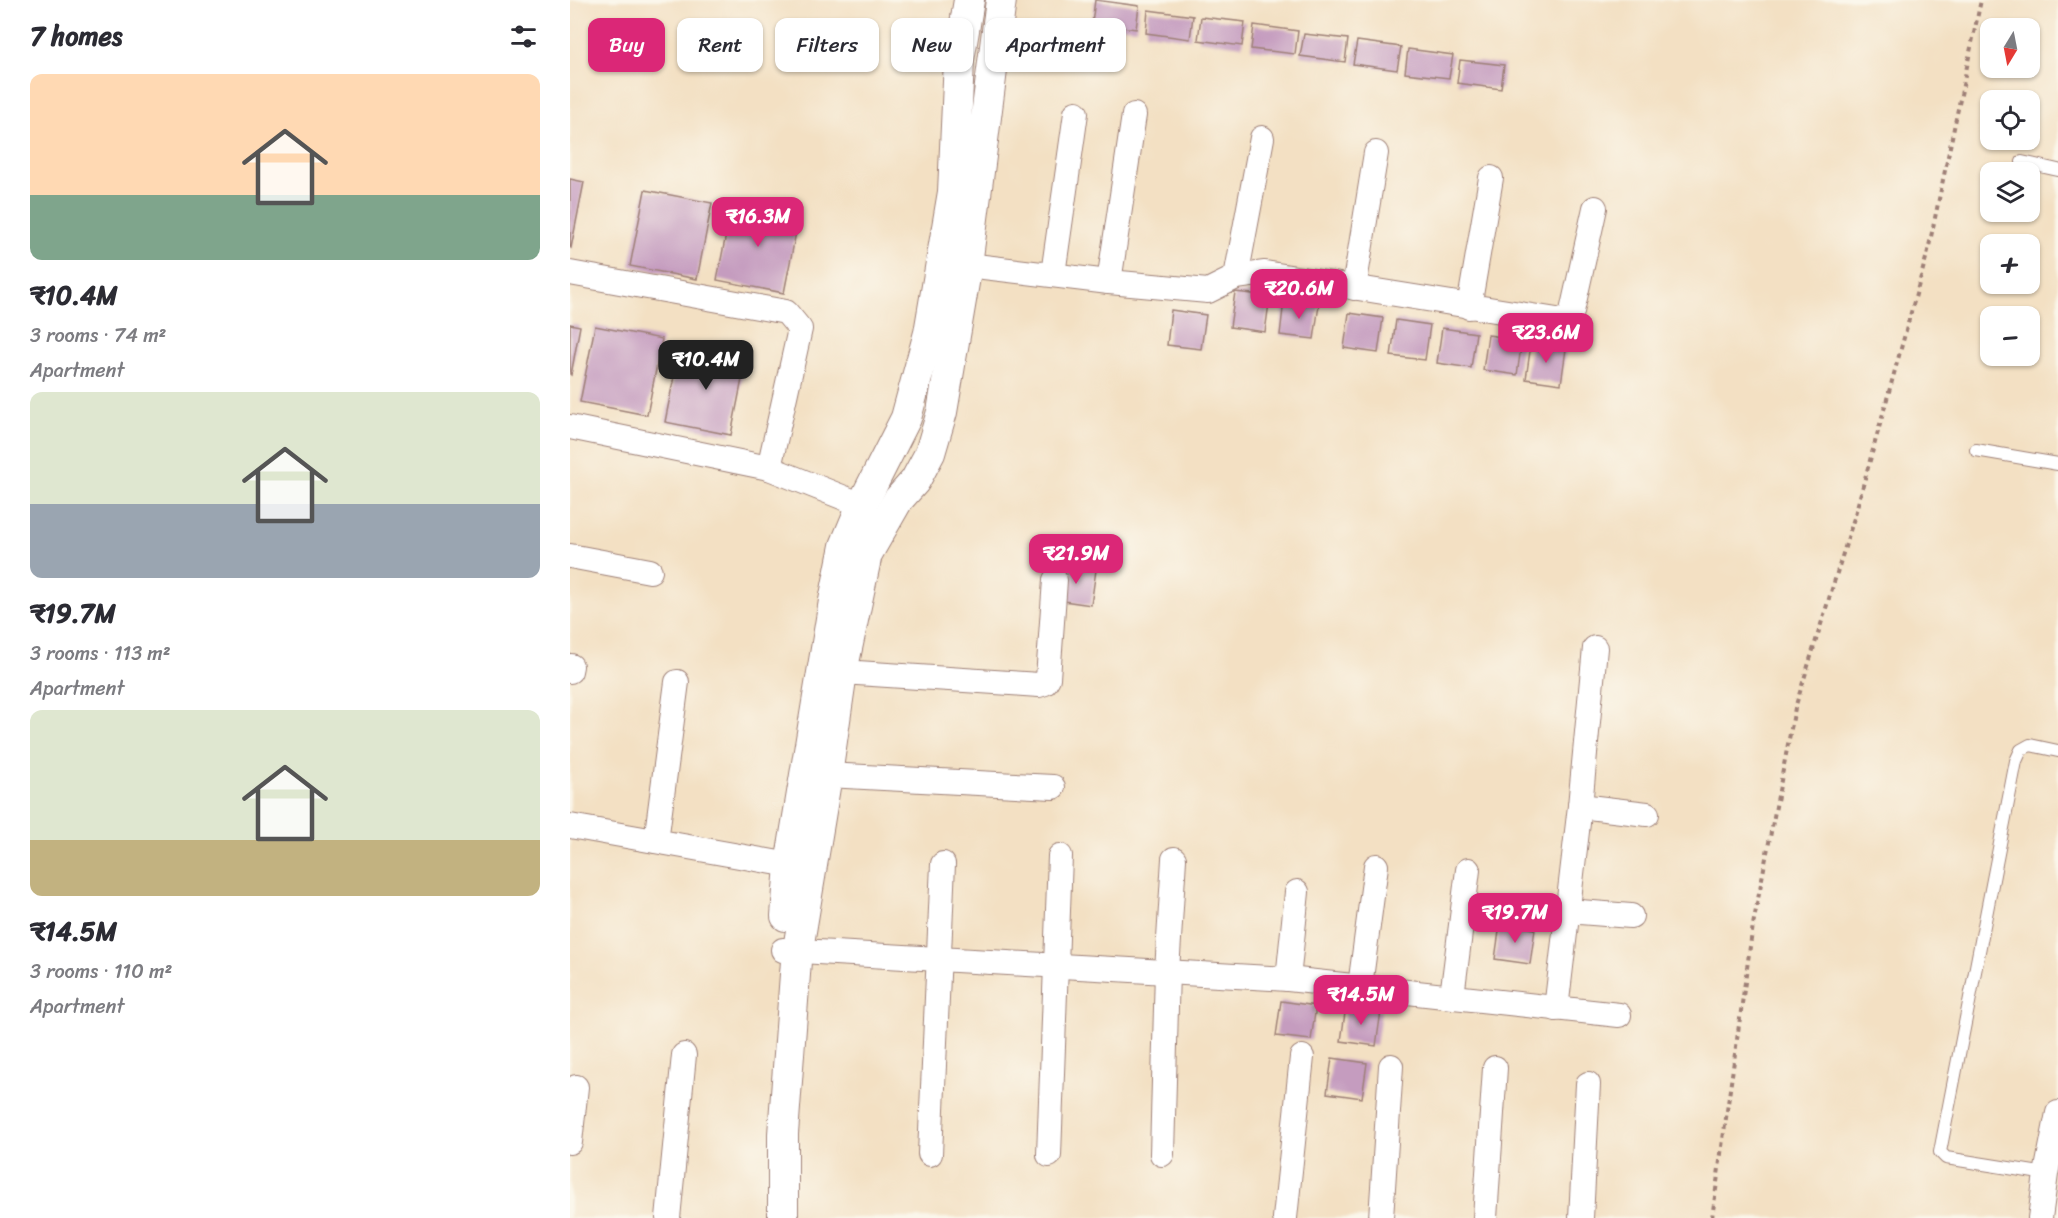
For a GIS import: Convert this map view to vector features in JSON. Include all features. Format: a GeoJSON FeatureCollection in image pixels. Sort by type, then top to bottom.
{"type":"FeatureCollection","features":[{"type":"Feature","properties":{"kind":"street"},"geometry":{"type":"LineString","coordinates":[[765,1218],[767,1122],[790,951],[827,775],[842,672],[867,554],[861,541],[862,506],[906,418],[929,333],[953,192],[958,60],[969,0]]}},
{"type":"Feature","properties":{"kind":"street"},"geometry":{"type":"LineString","coordinates":[[783,1218],[790,865],[834,601],[861,541],[915,481],[930,453],[942,412],[967,264],[1001,0]]}},
{"type":"Feature","properties":{"kind":"street"},"geometry":{"type":"LineString","coordinates":[[1053,274],[1076,113]]}},
{"type":"Feature","properties":{"kind":"street"},"geometry":{"type":"LineString","coordinates":[[1109,282],[1134,115]]}},
{"type":"Feature","properties":{"kind":"street"},"geometry":{"type":"LineString","coordinates":[[1236,277],[1262,138]]}},
{"type":"Feature","properties":{"kind":"street"},"geometry":{"type":"LineString","coordinates":[[1354,288],[1376,153]]}},
{"type":"Feature","properties":{"kind":"street"},"geometry":{"type":"LineString","coordinates":[[1469,307],[1491,178]]}},
{"type":"Feature","properties":{"kind":"street"},"geometry":{"type":"LineString","coordinates":[[967,264],[1109,282],[1208,291],[1236,277],[1265,273],[1563,321],[1571,316],[1595,208]]}},
{"type":"Feature","properties":{"kind":"street"},"geometry":{"type":"LineString","coordinates":[[570,273],[786,312],[800,329],[770,468]]}},
{"type":"Feature","properties":{"kind":"street"},"geometry":{"type":"LineString","coordinates":[[570,427],[770,468],[862,506]]}},
{"type":"Feature","properties":{"kind":"street"},"geometry":{"type":"LineString","coordinates":[[885,463],[935,436]]}},
{"type":"Feature","properties":{"kind":"street"},"geometry":{"type":"LineString","coordinates":[[570,556],[650,571]]}},
{"type":"Feature","properties":{"kind":"street"},"geometry":{"type":"LineString","coordinates":[[842,672],[1039,685],[1046,683],[1055,580]]}},
{"type":"Feature","properties":{"kind":"street"},"geometry":{"type":"LineString","coordinates":[[1556,1009],[1580,806],[1595,648]]}},
{"type":"Feature","properties":{"kind":"street"},"geometry":{"type":"LineString","coordinates":[[570,671],[571,666]]}},
{"type":"Feature","properties":{"kind":"street"},"geometry":{"type":"LineString","coordinates":[[656,841],[677,682]]}},
{"type":"Feature","properties":{"kind":"street"},"geometry":{"type":"LineString","coordinates":[[827,775],[1053,787]]}},
{"type":"Feature","properties":{"kind":"street"},"geometry":{"type":"LineString","coordinates":[[1580,806],[1647,814]]}},
{"type":"Feature","properties":{"kind":"street"},"geometry":{"type":"LineString","coordinates":[[570,826],[790,865]]}},
{"type":"Feature","properties":{"kind":"street"},"geometry":{"type":"LineString","coordinates":[[1049,1155],[1054,967],[1060,856]]}},
{"type":"Feature","properties":{"kind":"street"},"geometry":{"type":"LineString","coordinates":[[1162,1154],[1167,971],[1174,859]]}},
{"type":"Feature","properties":{"kind":"street"},"geometry":{"type":"LineString","coordinates":[[930,1154],[943,864]]}},
{"type":"Feature","properties":{"kind":"street"},"geometry":{"type":"LineString","coordinates":[[1360,986],[1376,866]]}},
{"type":"Feature","properties":{"kind":"street"},"geometry":{"type":"LineString","coordinates":[[1452,996],[1468,870]]}},
{"type":"Feature","properties":{"kind":"street"},"geometry":{"type":"LineString","coordinates":[[1288,979],[1297,892]]}},
{"type":"Feature","properties":{"kind":"street"},"geometry":{"type":"LineString","coordinates":[[1567,910],[1631,916]]}},
{"type":"Feature","properties":{"kind":"street"},"geometry":{"type":"LineString","coordinates":[[790,951],[1288,979],[1619,1015]]}},
{"type":"Feature","properties":{"kind":"street"},"geometry":{"type":"LineString","coordinates":[[668,1218],[684,1055]]}},
{"type":"Feature","properties":{"kind":"street"},"geometry":{"type":"LineString","coordinates":[[1286,1218],[1302,1057]]}},
{"type":"Feature","properties":{"kind":"street"},"geometry":{"type":"LineString","coordinates":[[1381,1218],[1392,1066]]}},
{"type":"Feature","properties":{"kind":"street"},"geometry":{"type":"LineString","coordinates":[[1485,1218],[1495,1068]]}},
{"type":"Feature","properties":{"kind":"street"},"geometry":{"type":"LineString","coordinates":[[1581,1218],[1588,1084]]}},
{"type":"Feature","properties":{"kind":"street"},"geometry":{"type":"LineString","coordinates":[[570,1142],[576,1087]]}},
{"type":"Feature","properties":{"kind":"street"},"geometry":{"type":"LineString","coordinates":[[2040,1218],[2058,1113]]}},
{"type":"Feature","properties":{"kind":"lane"},"geometry":{"type":"LineString","coordinates":[[2040,166],[2058,170]]}},
{"type":"Feature","properties":{"kind":"lane"},"geometry":{"type":"LineString","coordinates":[[1976,450],[2058,464]]}},
{"type":"Feature","properties":{"kind":"lane"},"geometry":{"type":"LineString","coordinates":[[2046,1174],[1946,1158],[1940,1152],[2016,761],[2022,750],[2030,745],[2058,750]]}},
{"type":"Feature","properties":{"kind":"path"},"geometry":{"type":"LineString","coordinates":[[1712,1218],[1753,925],[1795,708],[1854,518],[1928,251],[1981,0]]}},
{"type":"Feature","properties":{"kind":"building"},"geometry":{"type":"Polygon","coordinates":[[[1095,0],[1139,6],[1136,29],[1126,28],[1126,18],[1093,18],[1095,0]]]}},
{"type":"Feature","properties":{"kind":"building"},"geometry":{"type":"Polygon","coordinates":[[[1148,10],[1193,16],[1190,39],[1146,33],[1148,10]]]}},
{"type":"Feature","properties":{"kind":"building"},"geometry":{"type":"Polygon","coordinates":[[[1201,17],[1245,22],[1242,46],[1198,40],[1201,17]]]}},
{"type":"Feature","properties":{"kind":"building"},"geometry":{"type":"Polygon","coordinates":[[[1254,25],[1298,31],[1295,54],[1251,49],[1254,25]]]}},
{"type":"Feature","properties":{"kind":"building"},"geometry":{"type":"Polygon","coordinates":[[[1304,34],[1348,39],[1345,62],[1300,56],[1304,34]]]}},
{"type":"Feature","properties":{"kind":"building"},"geometry":{"type":"Polygon","coordinates":[[[1357,41],[1401,47],[1397,70],[1353,64],[1357,41]]]}},
{"type":"Feature","properties":{"kind":"building"},"geometry":{"type":"Polygon","coordinates":[[[1408,49],[1453,55],[1449,78],[1405,73],[1408,49]]]}},
{"type":"Feature","properties":{"kind":"building"},"geometry":{"type":"Polygon","coordinates":[[[1460,60],[1504,65],[1501,89],[1457,83],[1460,60]]]}},
{"type":"Feature","properties":{"kind":"building"},"geometry":{"type":"Polygon","coordinates":[[[570,179],[584,182],[571,248],[570,247],[570,179]]]}},
{"type":"Feature","properties":{"kind":"building"},"geometry":{"type":"Polygon","coordinates":[[[645,190],[712,203],[697,279],[630,266],[645,190]]]}},
{"type":"Feature","properties":{"kind":"building"},"geometry":{"type":"Polygon","coordinates":[[[732,204],[799,217],[784,293],[717,280],[732,204]]]}},
{"type":"Feature","properties":{"kind":"building"},"geometry":{"type":"Polygon","coordinates":[[[1235,292],[1270,296],[1265,332],[1230,327],[1235,292]]]}},
{"type":"Feature","properties":{"kind":"building"},"geometry":{"type":"Polygon","coordinates":[[[1284,300],[1319,305],[1314,339],[1280,335],[1284,300]]]}},
{"type":"Feature","properties":{"kind":"building"},"geometry":{"type":"Polygon","coordinates":[[[1171,310],[1206,315],[1201,349],[1167,345],[1171,310]]]}},
{"type":"Feature","properties":{"kind":"building"},"geometry":{"type":"Polygon","coordinates":[[[1349,313],[1383,318],[1378,353],[1344,348],[1349,313]]]}},
{"type":"Feature","properties":{"kind":"building"},"geometry":{"type":"Polygon","coordinates":[[[1396,320],[1430,325],[1425,360],[1391,356],[1396,320]]]}},
{"type":"Feature","properties":{"kind":"building"},"geometry":{"type":"Polygon","coordinates":[[[570,324],[580,326],[571,375],[570,374],[570,324]]]}},
{"type":"Feature","properties":{"kind":"building"},"geometry":{"type":"Polygon","coordinates":[[[595,326],[662,339],[647,415],[580,402],[595,326]]]}},
{"type":"Feature","properties":{"kind":"building"},"geometry":{"type":"Polygon","coordinates":[[[1442,328],[1476,333],[1471,368],[1437,363],[1442,328]]]}},
{"type":"Feature","properties":{"kind":"building"},"geometry":{"type":"Polygon","coordinates":[[[1488,335],[1522,340],[1517,375],[1483,370],[1488,335]]]}},
{"type":"Feature","properties":{"kind":"building"},"geometry":{"type":"Polygon","coordinates":[[[1531,344],[1566,349],[1561,384],[1526,379],[1531,344]]]}},
{"type":"Feature","properties":{"kind":"building"},"geometry":{"type":"Polygon","coordinates":[[[680,346],[746,359],[731,435],[665,422],[680,346]]]}},
{"type":"Feature","properties":{"kind":"building"},"geometry":{"type":"Polygon","coordinates":[[[1061,565],[1096,570],[1091,605],[1057,600],[1061,565]]]}},
{"type":"Feature","properties":{"kind":"building"},"geometry":{"type":"Polygon","coordinates":[[[1500,924],[1535,929],[1530,964],[1495,959],[1500,924]]]}},
{"type":"Feature","properties":{"kind":"building"},"geometry":{"type":"Polygon","coordinates":[[[1281,1001],[1316,1006],[1311,1040],[1276,1036],[1281,1001]]]}},
{"type":"Feature","properties":{"kind":"building"},"geometry":{"type":"Polygon","coordinates":[[[1346,1006],[1381,1011],[1376,1046],[1341,1041],[1346,1006]]]}},
{"type":"Feature","properties":{"kind":"building"},"geometry":{"type":"Polygon","coordinates":[[[1332,1058],[1367,1063],[1362,1098],[1327,1093],[1332,1058]]]}}]}
